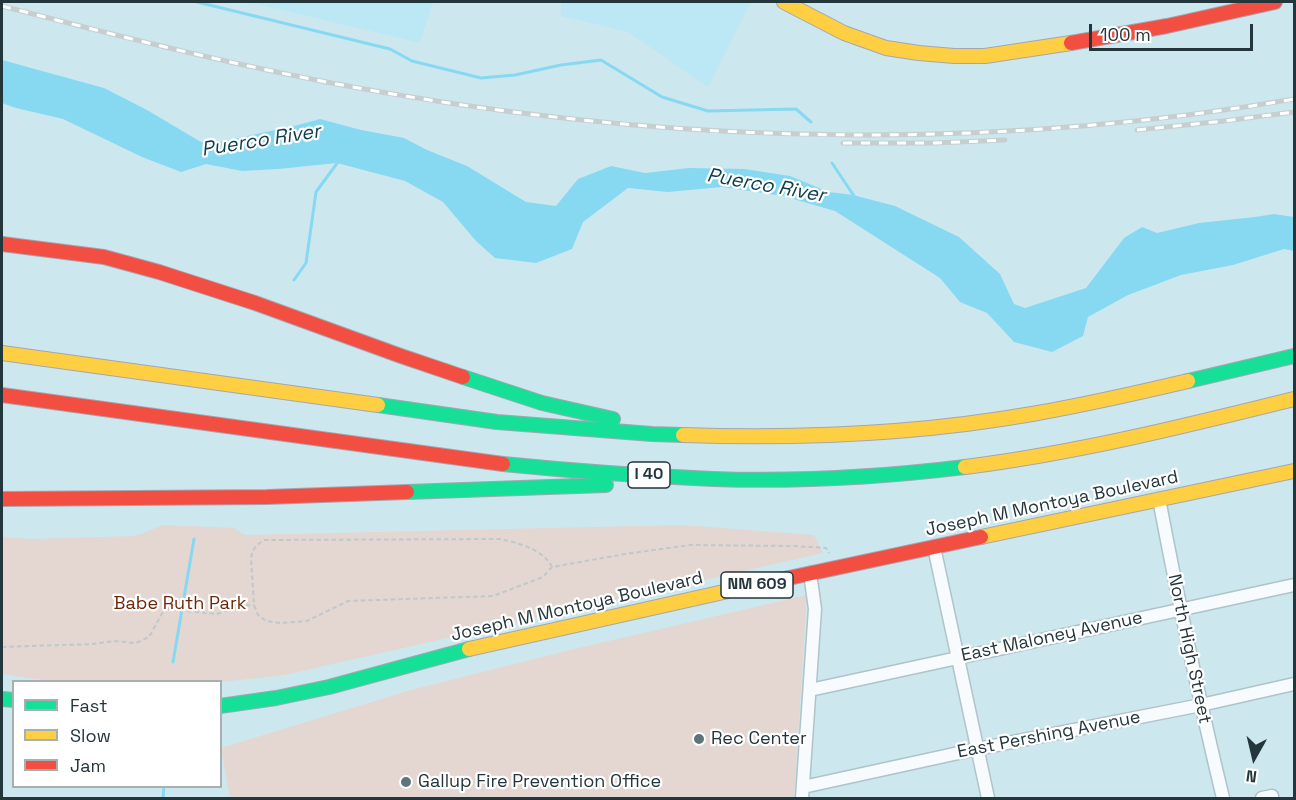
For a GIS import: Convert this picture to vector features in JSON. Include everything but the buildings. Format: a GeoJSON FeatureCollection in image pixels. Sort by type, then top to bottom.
{"type":"FeatureCollection","features":[{"type":"Feature","properties":{"kind":"main road"},"geometry":{"type":"LineString","coordinates":[[786,2],[844,33],[886,48],[954,56],[985,56],[1167,26],[1275,2]]}},
{"type":"Feature","properties":{"kind":"main road"},"geometry":{"type":"LineString","coordinates":[[2,243],[104,257],[159,272],[542,403],[604,418],[797,435]]}},
{"type":"Feature","properties":{"kind":"main road"},"geometry":{"type":"LineString","coordinates":[[2,353],[497,422],[652,434],[711,436],[873,432],[944,426],[1032,414],[1149,390],[1294,356]]}},
{"type":"Feature","properties":{"kind":"main road","name":"I 40"},"geometry":{"type":"LineString","coordinates":[[2,394],[488,463],[560,470],[715,479],[821,477],[948,468],[1022,459],[1109,442],[1294,399]]}},
{"type":"Feature","properties":{"kind":"main road","name":"Joseph M Montoya Boulevard"},"geometry":{"type":"LineString","coordinates":[[222,706],[329,687],[489,644],[837,567],[1294,471]]}},
{"type":"Feature","properties":{"kind":"main road"},"geometry":{"type":"LineString","coordinates":[[2,499],[267,497],[821,477]]}},
{"type":"Feature","properties":{"kind":"street","name":"North High Street"},"geometry":{"type":"LineString","coordinates":[[1159,499],[1180,609],[1223,798]]}},
{"type":"Feature","properties":{"kind":"street"},"geometry":{"type":"LineString","coordinates":[[934,547],[988,798]]}},
{"type":"Feature","properties":{"kind":"street"},"geometry":{"type":"LineString","coordinates":[[803,793],[815,609],[810,573]]}},
{"type":"Feature","properties":{"kind":"street","name":"East Maloney Avenue"},"geometry":{"type":"LineString","coordinates":[[810,690],[1294,585]]}},
{"type":"Feature","properties":{"kind":"street","name":"East Pershing Avenue"},"geometry":{"type":"LineString","coordinates":[[803,793],[977,749],[1201,705],[1294,684]]}},
{"type":"Feature","properties":{"kind":"path"},"geometry":{"type":"LineString","coordinates":[[552,567],[543,556],[519,543],[500,539],[264,540],[252,551],[251,558],[254,605],[258,615],[266,621],[280,623],[307,621],[348,601],[493,596],[543,577],[552,567],[690,545],[826,548],[837,567]]}},
{"type":"Feature","properties":{"kind":"path"},"geometry":{"type":"LineString","coordinates":[[2,647],[93,644],[114,641],[136,643],[149,637],[167,609],[218,614],[240,606],[254,605]]}},
{"type":"Feature","properties":{"kind":"shaded area"},"geometry":{"type":"Polygon","coordinates":[[[249,2],[433,2],[420,43],[249,2]]]}},
{"type":"Feature","properties":{"kind":"shaded area"},"geometry":{"type":"Polygon","coordinates":[[[561,2],[751,2],[708,87],[628,32],[561,16],[561,2]]]}},
{"type":"Feature","properties":{"kind":"green space","name":"Babe Ruth Park"},"geometry":{"type":"Polygon","coordinates":[[[163,525],[234,528],[245,535],[683,525],[814,535],[823,553],[284,675],[222,682],[222,680],[44,680],[2,674],[2,537],[29,539],[136,536],[163,525]]]}},
{"type":"Feature","properties":{"kind":"green space"},"geometry":{"type":"Polygon","coordinates":[[[807,595],[794,798],[230,798],[222,748],[411,690],[570,650],[807,595]]]}},
{"type":"Feature","properties":{"kind":"water","name":"Puerco River"},"geometry":{"type":"Polygon","coordinates":[[[2,60],[104,88],[201,142],[219,142],[320,119],[404,138],[467,166],[526,202],[556,206],[578,179],[611,166],[645,173],[689,168],[744,169],[790,176],[829,192],[853,195],[895,206],[959,237],[1000,274],[1014,304],[1025,308],[1086,288],[1124,238],[1142,227],[1157,233],[1199,223],[1274,214],[1294,217],[1294,251],[1284,249],[1233,265],[1181,275],[1128,295],[1088,317],[1083,336],[1052,352],[1014,342],[987,313],[960,302],[940,278],[835,211],[783,196],[722,187],[668,192],[628,188],[583,222],[572,249],[536,263],[495,258],[476,241],[443,202],[405,181],[337,163],[242,171],[206,164],[181,172],[142,157],[63,119],[2,103],[2,60]]]}},
{"type":"Feature","properties":{"kind":"waterway"},"geometry":{"type":"LineString","coordinates":[[197,2],[390,49],[412,61],[481,78],[515,75],[561,65],[601,60],[662,97],[708,111],[796,109],[811,122]]}},
{"type":"Feature","properties":{"kind":"waterway"},"geometry":{"type":"LineString","coordinates":[[294,280],[306,263],[316,192],[338,162]]}},
{"type":"Feature","properties":{"kind":"waterway"},"geometry":{"type":"LineString","coordinates":[[832,163],[854,196]]}},
{"type":"Feature","properties":{"kind":"waterway"},"geometry":{"type":"LineString","coordinates":[[173,662],[194,539]]}},
{"type":"Feature","properties":{"kind":"waterway"},"geometry":{"type":"LineString","coordinates":[[163,798],[164,788]]}},
{"type":"Feature","properties":{"kind":"railway"},"geometry":{"type":"LineString","coordinates":[[2,6],[199,55],[299,77],[510,112],[622,124],[734,132],[846,135],[959,133],[1071,127],[1183,116],[1294,99]]}},
{"type":"Feature","properties":{"kind":"railway"},"geometry":{"type":"LineString","coordinates":[[1137,130],[1294,112]]}},
{"type":"Feature","properties":{"kind":"railway"},"geometry":{"type":"LineString","coordinates":[[843,143],[1005,140]]}},
{"type":"Feature","properties":{"kind":"traffic: fast"},"geometry":{"type":"LineString","coordinates":[[1188,381],[1294,356]]}},
{"type":"Feature","properties":{"kind":"traffic: fast"},"geometry":{"type":"LineString","coordinates":[[463,377],[542,403],[613,419]]}},
{"type":"Feature","properties":{"kind":"traffic: fast"},"geometry":{"type":"LineString","coordinates":[[378,405],[497,422],[683,435]]}},
{"type":"Feature","properties":{"kind":"traffic: fast"},"geometry":{"type":"LineString","coordinates":[[503,464],[634,475],[745,480],[839,478],[965,467]]}},
{"type":"Feature","properties":{"kind":"traffic: fast"},"geometry":{"type":"LineString","coordinates":[[407,492],[606,485]]}},
{"type":"Feature","properties":{"kind":"traffic: fast"},"geometry":{"type":"LineString","coordinates":[[222,706],[329,687],[469,649]]}},
{"type":"Feature","properties":{"kind":"traffic: fast"},"geometry":{"type":"LineString","coordinates":[[2,699],[12,700]]}},
{"type":"Feature","properties":{"kind":"traffic: slow"},"geometry":{"type":"LineString","coordinates":[[784,2],[844,33],[886,48],[919,53],[985,56],[1071,43]]}},
{"type":"Feature","properties":{"kind":"traffic: slow"},"geometry":{"type":"LineString","coordinates":[[2,353],[378,405]]}},
{"type":"Feature","properties":{"kind":"traffic: slow"},"geometry":{"type":"LineString","coordinates":[[683,435],[858,434],[946,426],[1052,410],[1188,381]]}},
{"type":"Feature","properties":{"kind":"traffic: slow"},"geometry":{"type":"LineString","coordinates":[[965,467],[1089,446],[1294,399]]}},
{"type":"Feature","properties":{"kind":"traffic: slow"},"geometry":{"type":"LineString","coordinates":[[981,537],[1294,471]]}},
{"type":"Feature","properties":{"kind":"traffic: slow"},"geometry":{"type":"LineString","coordinates":[[469,649],[737,589]]}},
{"type":"Feature","properties":{"kind":"traffic: jam"},"geometry":{"type":"LineString","coordinates":[[1071,43],[1167,26],[1275,2]]}},
{"type":"Feature","properties":{"kind":"traffic: jam"},"geometry":{"type":"LineString","coordinates":[[2,244],[104,257],[159,272],[255,303],[463,377]]}},
{"type":"Feature","properties":{"kind":"traffic: jam"},"geometry":{"type":"LineString","coordinates":[[2,395],[503,464]]}},
{"type":"Feature","properties":{"kind":"traffic: jam"},"geometry":{"type":"LineString","coordinates":[[2,499],[267,497],[407,492]]}},
{"type":"Feature","properties":{"kind":"traffic: jam"},"geometry":{"type":"LineString","coordinates":[[737,589],[981,537]]}},
{"type":"Feature","properties":{"kind":"place","name":"Rec Center"},"geometry":{"type":"Point","coordinates":[699,739]}},
{"type":"Feature","properties":{"kind":"place","name":"Gallup Fire Prevention Office"},"geometry":{"type":"Point","coordinates":[406,782]}}]}
